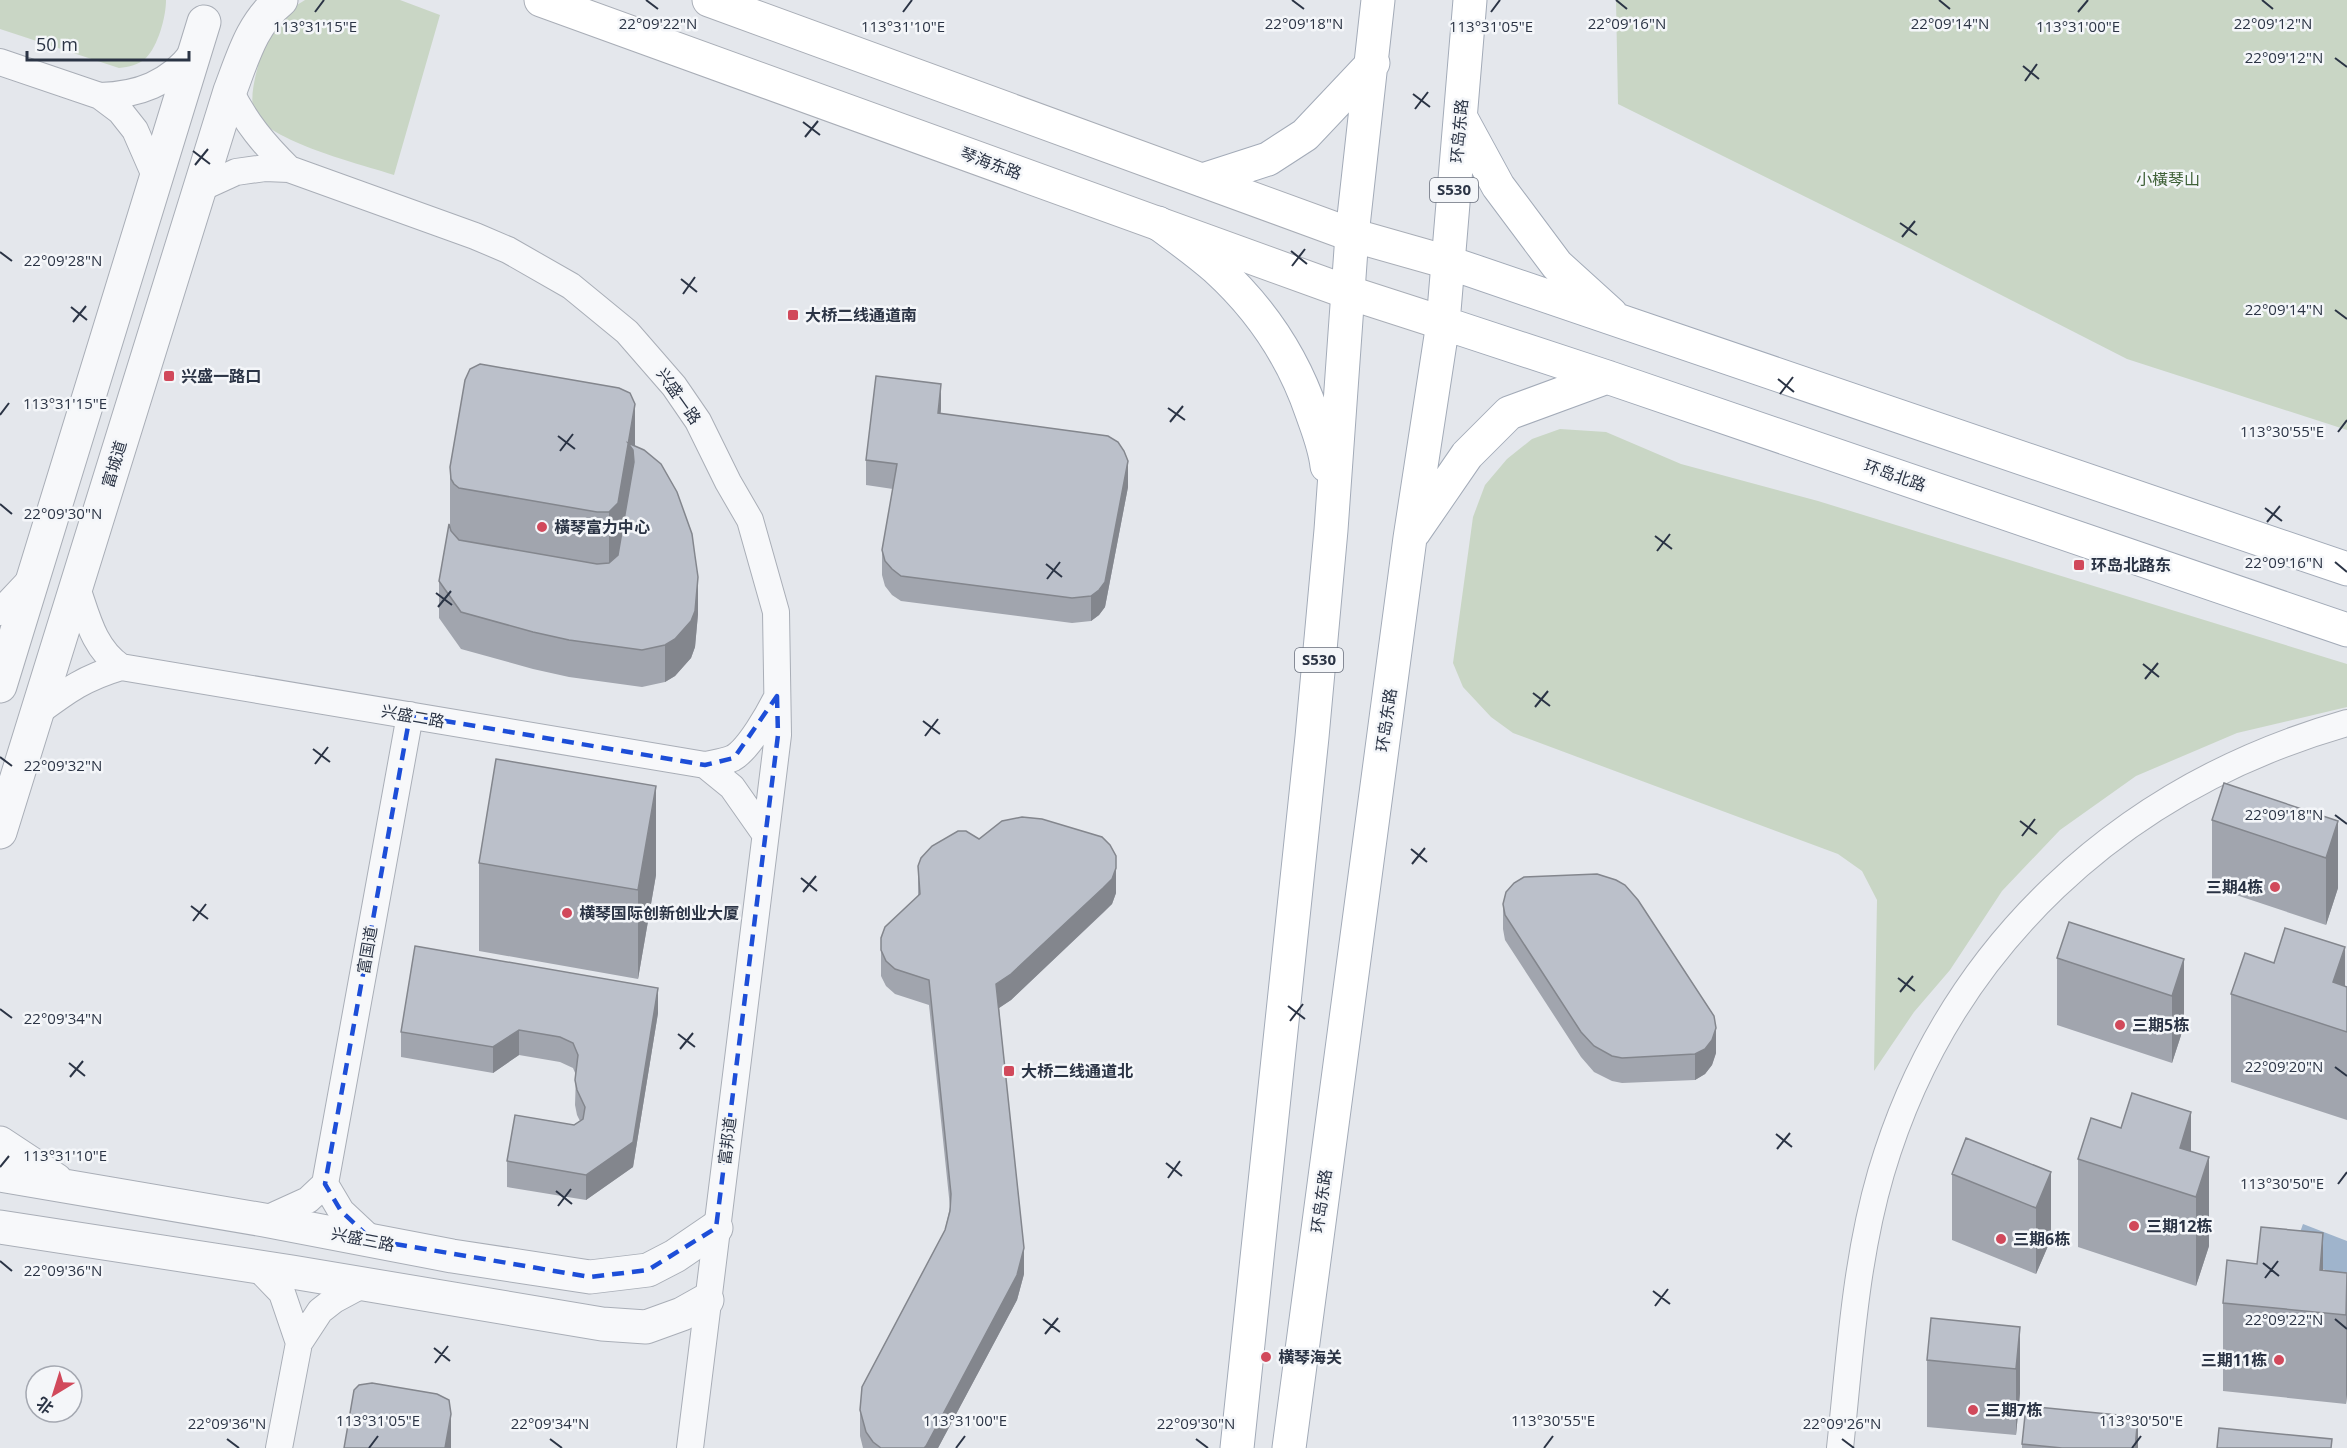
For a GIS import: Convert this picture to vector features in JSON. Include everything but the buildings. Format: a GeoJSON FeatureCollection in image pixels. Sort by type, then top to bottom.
{"type":"FeatureCollection","features":[{"type":"Feature","properties":{"kind":"main road","name":"琴海东路"},"geometry":{"type":"LineString","coordinates":[[541,0],[1347,292],[1443,323]]}},
{"type":"Feature","properties":{"kind":"main road"},"geometry":{"type":"LineString","coordinates":[[709,0],[1352,234],[1447,262],[2347,569]]}},
{"type":"Feature","properties":{"kind":"main road","name":"S530"},"geometry":{"type":"LineString","coordinates":[[1238,1440],[1311,749],[1331,530],[1352,234],[1378,0]]}},
{"type":"Feature","properties":{"kind":"main road","name":"环岛东路"},"geometry":{"type":"LineString","coordinates":[[1289,1443],[1410,538],[1443,323],[1470,0]]}},
{"type":"Feature","properties":{"kind":"main road"},"geometry":{"type":"LineString","coordinates":[[1203,180],[1268,159],[1305,135],[1372,63]]}},
{"type":"Feature","properties":{"kind":"main road"},"geometry":{"type":"LineString","coordinates":[[1461,118],[1498,186],[1557,265],[1622,323]]}},
{"type":"Feature","properties":{"kind":"main road"},"geometry":{"type":"LineString","coordinates":[[1158,223],[1216,268],[1253,306],[1275,335],[1306,396],[1326,452],[1331,530]]}},
{"type":"Feature","properties":{"kind":"main road","name":"环岛北路"},"geometry":{"type":"LineString","coordinates":[[1443,323],[2347,630]]}},
{"type":"Feature","properties":{"kind":"main road"},"geometry":{"type":"LineString","coordinates":[[1410,538],[1467,455],[1509,413],[1607,377]]}},
{"type":"Feature","properties":{"kind":"street","name":"富城道"},"geometry":{"type":"LineString","coordinates":[[0,832],[230,91],[254,29],[268,10],[281,0]]}},
{"type":"Feature","properties":{"kind":"street"},"geometry":{"type":"LineString","coordinates":[[100,96],[137,92],[171,76],[184,63],[202,23]]}},
{"type":"Feature","properties":{"kind":"street"},"geometry":{"type":"LineString","coordinates":[[0,686],[202,23]]}},
{"type":"Feature","properties":{"kind":"street"},"geometry":{"type":"LineString","coordinates":[[0,62],[100,96],[120,111],[135,130],[156,178]]}},
{"type":"Feature","properties":{"kind":"street"},"geometry":{"type":"LineString","coordinates":[[230,91],[244,118],[289,169]]}},
{"type":"Feature","properties":{"kind":"street"},"geometry":{"type":"LineString","coordinates":[[201,188],[236,172],[265,168],[289,169]]}},
{"type":"Feature","properties":{"kind":"street","name":"兴盛一路"},"geometry":{"type":"LineString","coordinates":[[289,169],[454,227],[508,249],[540,266],[578,291],[627,332],[651,358],[698,421],[728,482],[750,520],[776,612],[778,735],[765,834]]}},
{"type":"Feature","properties":{"kind":"street"},"geometry":{"type":"LineString","coordinates":[[0,612],[34,576]]}},
{"type":"Feature","properties":{"kind":"street"},"geometry":{"type":"LineString","coordinates":[[76,585],[96,640],[109,658],[121,667]]}},
{"type":"Feature","properties":{"kind":"street"},"geometry":{"type":"LineString","coordinates":[[37,713],[73,686],[98,674],[121,667]]}},
{"type":"Feature","properties":{"kind":"street","name":"兴盛二路"},"geometry":{"type":"LineString","coordinates":[[121,667],[705,765]]}},
{"type":"Feature","properties":{"kind":"street"},"geometry":{"type":"LineString","coordinates":[[705,765],[734,758],[767,717],[777,696]]}},
{"type":"Feature","properties":{"kind":"street","name":"富国道"},"geometry":{"type":"LineString","coordinates":[[325,1184],[410,715]]}},
{"type":"Feature","properties":{"kind":"street"},"geometry":{"type":"LineString","coordinates":[[1840,1448],[1861,1262],[1881,1173],[1913,1087],[1945,1026],[1983,969],[2019,924],[2075,867],[2148,812],[2228,766],[2270,748],[2347,723]]}},
{"type":"Feature","properties":{"kind":"street"},"geometry":{"type":"LineString","coordinates":[[705,765],[732,787],[765,834]]}},
{"type":"Feature","properties":{"kind":"street","name":"富邦道"},"geometry":{"type":"LineString","coordinates":[[690,1448],[765,834]]}},
{"type":"Feature","properties":{"kind":"street"},"geometry":{"type":"LineString","coordinates":[[0,1143],[65,1186]]}},
{"type":"Feature","properties":{"kind":"street","name":"兴盛三路"},"geometry":{"type":"LineString","coordinates":[[0,1175],[264,1220],[452,1256],[590,1277],[648,1270],[675,1256],[716,1228]]}},
{"type":"Feature","properties":{"kind":"street"},"geometry":{"type":"LineString","coordinates":[[264,1220],[308,1200],[325,1184],[341,1211],[372,1240]]}},
{"type":"Feature","properties":{"kind":"street"},"geometry":{"type":"LineString","coordinates":[[5,1231],[256,1266],[602,1324],[646,1327],[682,1314],[707,1300]]}},
{"type":"Feature","properties":{"kind":"street"},"geometry":{"type":"LineString","coordinates":[[256,1266],[282,1293],[299,1343]]}},
{"type":"Feature","properties":{"kind":"street"},"geometry":{"type":"LineString","coordinates":[[279,1448],[299,1343],[320,1311],[334,1300],[362,1285]]}},
{"type":"Feature","properties":{"kind":"highlighted area"},"geometry":{"type":"Polygon","coordinates":[[[777,696],[778,735],[716,1228],[648,1270],[590,1277],[372,1240],[341,1211],[325,1184],[410,715],[705,765],[734,758],[777,696]]]}},
{"type":"Feature","properties":{"kind":"green space"},"geometry":{"type":"Polygon","coordinates":[[[0,0],[166,0],[161,31],[150,53],[137,64],[119,68],[0,29],[0,0]]]}},
{"type":"Feature","properties":{"kind":"green space"},"geometry":{"type":"Polygon","coordinates":[[[305,0],[400,0],[440,15],[394,175],[295,142],[262,122],[254,111],[252,101],[254,85],[267,40],[286,13],[305,0]]]}},
{"type":"Feature","properties":{"kind":"green space","name":"小橫琴山"},"geometry":{"type":"Polygon","coordinates":[[[1616,0],[2347,0],[2347,430],[2127,359],[1618,104],[1616,0]]]}},
{"type":"Feature","properties":{"kind":"green space"},"geometry":{"type":"Polygon","coordinates":[[[1560,429],[1606,432],[1681,464],[1818,501],[2347,664],[2347,707],[2237,733],[2136,776],[2060,830],[2002,891],[1950,970],[1914,1012],[1874,1071],[1877,900],[1862,871],[1838,854],[1513,733],[1491,717],[1463,687],[1453,663],[1473,517],[1485,485],[1507,459],[1532,439],[1560,429]]]}},
{"type":"Feature","properties":{"kind":"water"},"geometry":{"type":"Polygon","coordinates":[[[2303,1224],[2347,1241],[2347,1278],[2291,1257],[2303,1224]]]}},
{"type":"Feature","properties":{"kind":"place","name":"大桥二线通道南"},"geometry":{"type":"Point","coordinates":[793,315]}},
{"type":"Feature","properties":{"kind":"place","name":"兴盛一路口"},"geometry":{"type":"Point","coordinates":[169,376]}},
{"type":"Feature","properties":{"kind":"place","name":"橫琴富力中心"},"geometry":{"type":"Point","coordinates":[542,527]}},
{"type":"Feature","properties":{"kind":"place","name":"环岛北路东"},"geometry":{"type":"Point","coordinates":[2079,565]}},
{"type":"Feature","properties":{"kind":"place","name":"三期4栋"},"geometry":{"type":"Point","coordinates":[2275,887]}},
{"type":"Feature","properties":{"kind":"place","name":"横琴国际创新创业大厦"},"geometry":{"type":"Point","coordinates":[567,913]}},
{"type":"Feature","properties":{"kind":"place","name":"三期5栋"},"geometry":{"type":"Point","coordinates":[2120,1025]}},
{"type":"Feature","properties":{"kind":"place","name":"大桥二线通道北"},"geometry":{"type":"Point","coordinates":[1009,1071]}},
{"type":"Feature","properties":{"kind":"place","name":"三期12栋"},"geometry":{"type":"Point","coordinates":[2134,1226]}},
{"type":"Feature","properties":{"kind":"place","name":"三期6栋"},"geometry":{"type":"Point","coordinates":[2001,1239]}},
{"type":"Feature","properties":{"kind":"place","name":"横琴海关"},"geometry":{"type":"Point","coordinates":[1266,1357]}},
{"type":"Feature","properties":{"kind":"place","name":"三期11栋"},"geometry":{"type":"Point","coordinates":[2279,1360]}},
{"type":"Feature","properties":{"kind":"place","name":"三期7栋"},"geometry":{"type":"Point","coordinates":[1973,1410]}}]}
